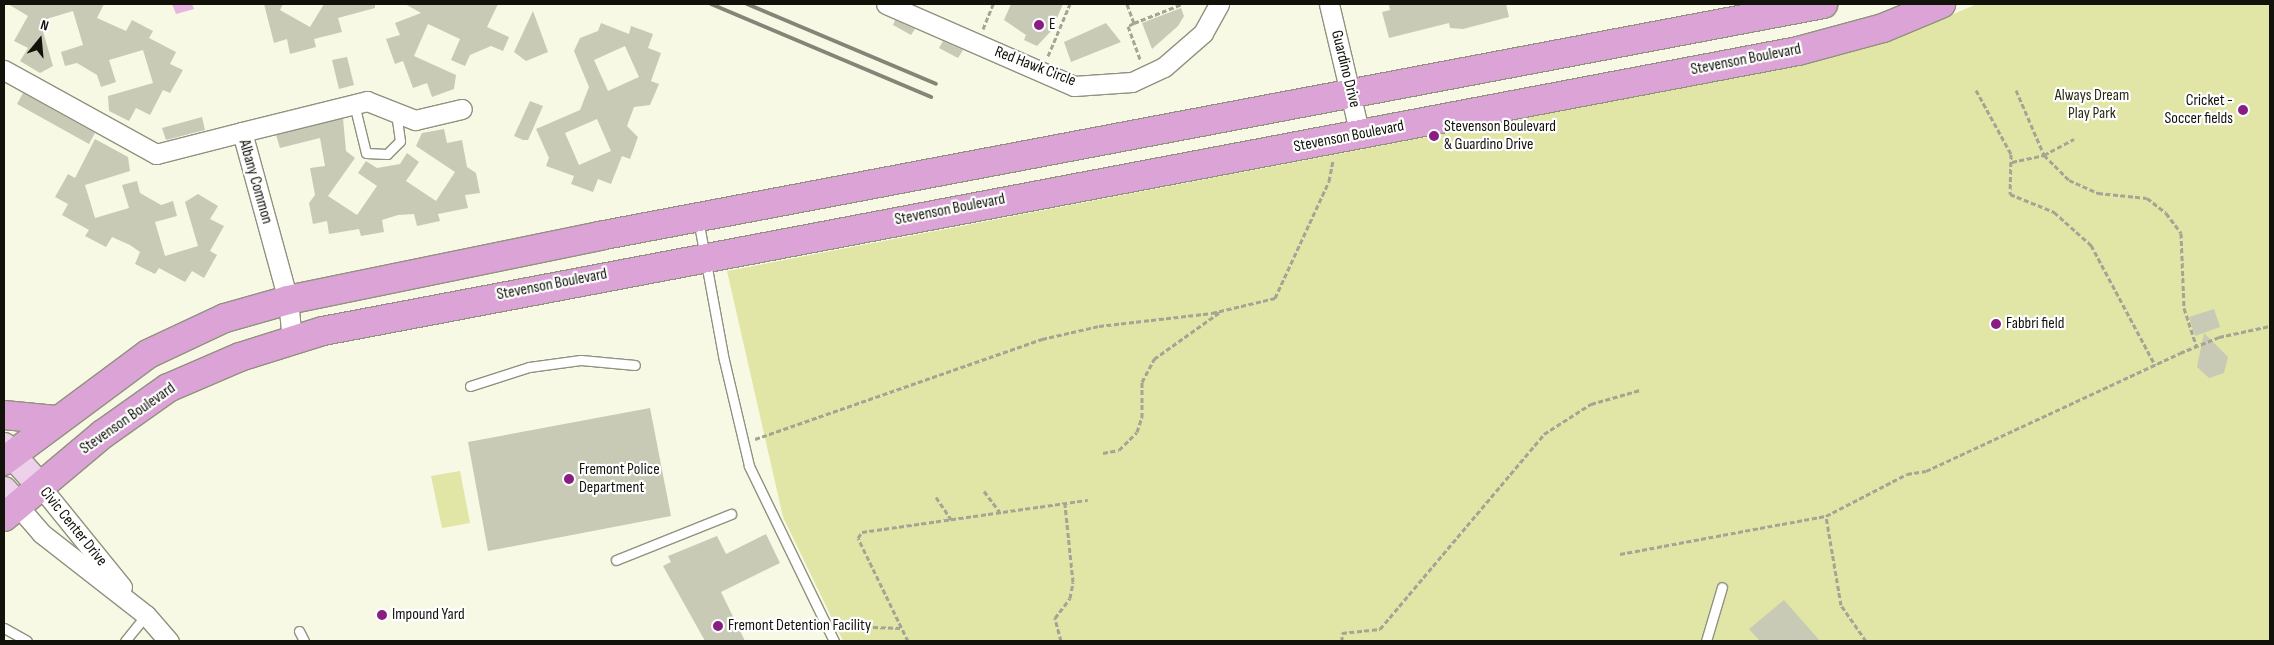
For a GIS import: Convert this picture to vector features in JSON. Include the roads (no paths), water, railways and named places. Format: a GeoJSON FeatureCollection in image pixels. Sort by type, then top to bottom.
{"type":"FeatureCollection","features":[{"type":"Feature","properties":{"kind":"main road"},"geometry":{"type":"LineString","coordinates":[[6,454],[148,354],[225,318],[288,300],[698,217],[1352,96],[1823,4]]}},
{"type":"Feature","properties":{"kind":"main road","name":"Stevenson Boulevard"},"geometry":{"type":"LineString","coordinates":[[8,504],[40,486],[168,388],[292,340],[705,256],[1360,135],[1798,51],[1883,28],[1941,4]]}},
{"type":"Feature","properties":{"kind":"main road"},"geometry":{"type":"LineString","coordinates":[[4,415],[56,420]]}},
{"type":"Feature","properties":{"kind":"main road","name":"Civic Center Drive"},"geometry":{"type":"LineString","coordinates":[[6,454],[40,486]]}},
{"type":"Feature","properties":{"kind":"street","name":"Red Hawk Circle"},"geometry":{"type":"LineString","coordinates":[[886,4],[976,45],[1074,86],[1132,82],[1147,75],[1183,52],[1203,33],[1219,4]]}},
{"type":"Feature","properties":{"kind":"street","name":"Guardino Drive"},"geometry":{"type":"LineString","coordinates":[[1329,4],[1360,135]]}},
{"type":"Feature","properties":{"kind":"street","name":"Albany Common"},"geometry":{"type":"LineString","coordinates":[[4,70],[156,154],[242,132],[288,300],[292,340]]}},
{"type":"Feature","properties":{"kind":"street"},"geometry":{"type":"LineString","coordinates":[[242,132],[367,101],[415,120],[462,110]]}},
{"type":"Feature","properties":{"kind":"street","name":"Civic Center Drive"},"geometry":{"type":"LineString","coordinates":[[40,486],[142,612],[169,641]]}},
{"type":"Feature","properties":{"kind":"street","name":"Civic Center Drive"},"geometry":{"type":"LineString","coordinates":[[8,504],[41,534],[142,612]]}},
{"type":"Feature","properties":{"kind":"lane"},"geometry":{"type":"LineString","coordinates":[[354,104],[366,153],[387,154],[400,141],[396,112]]}},
{"type":"Feature","properties":{"kind":"lane"},"geometry":{"type":"LineString","coordinates":[[698,217],[742,443],[834,641]]}},
{"type":"Feature","properties":{"kind":"lane"},"geometry":{"type":"LineString","coordinates":[[470,386],[529,367],[581,360],[635,365]]}},
{"type":"Feature","properties":{"kind":"lane"},"geometry":{"type":"LineString","coordinates":[[616,560],[731,514]]}},
{"type":"Feature","properties":{"kind":"lane"},"geometry":{"type":"LineString","coordinates":[[1706,641],[1722,587]]}},
{"type":"Feature","properties":{"kind":"lane"},"geometry":{"type":"LineString","coordinates":[[125,641],[142,612]]}},
{"type":"Feature","properties":{"kind":"lane"},"geometry":{"type":"LineString","coordinates":[[4,628],[27,641]]}},
{"type":"Feature","properties":{"kind":"lane"},"geometry":{"type":"LineString","coordinates":[[299,631],[304,641]]}},
{"type":"Feature","properties":{"kind":"railway"},"geometry":{"type":"LineString","coordinates":[[711,4],[931,97]]}},
{"type":"Feature","properties":{"kind":"railway"},"geometry":{"type":"LineString","coordinates":[[747,4],[936,84]]}},
{"type":"Feature","properties":{"kind":"place","name":"E"},"geometry":{"type":"Point","coordinates":[1039,25]}},
{"type":"Feature","properties":{"kind":"place","name":"Cricket - Soccer fields"},"geometry":{"type":"Point","coordinates":[2243,110]}},
{"type":"Feature","properties":{"kind":"place","name":"Stevenson Boulevard & Guardino Drive"},"geometry":{"type":"Point","coordinates":[1434,136]}},
{"type":"Feature","properties":{"kind":"place","name":"Fabbri field"},"geometry":{"type":"Point","coordinates":[1996,324]}},
{"type":"Feature","properties":{"kind":"place","name":"Fremont Police Department"},"geometry":{"type":"Point","coordinates":[569,479]}},
{"type":"Feature","properties":{"kind":"place","name":"Impound Yard"},"geometry":{"type":"Point","coordinates":[382,615]}},
{"type":"Feature","properties":{"kind":"place","name":"Fremont Detention Facility"},"geometry":{"type":"Point","coordinates":[718,626]}},
{"type":"Feature","properties":{"kind":"park label","name":"Always Dream Play Park"},"geometry":{"type":"Point","coordinates":[2092,105]}}]}
